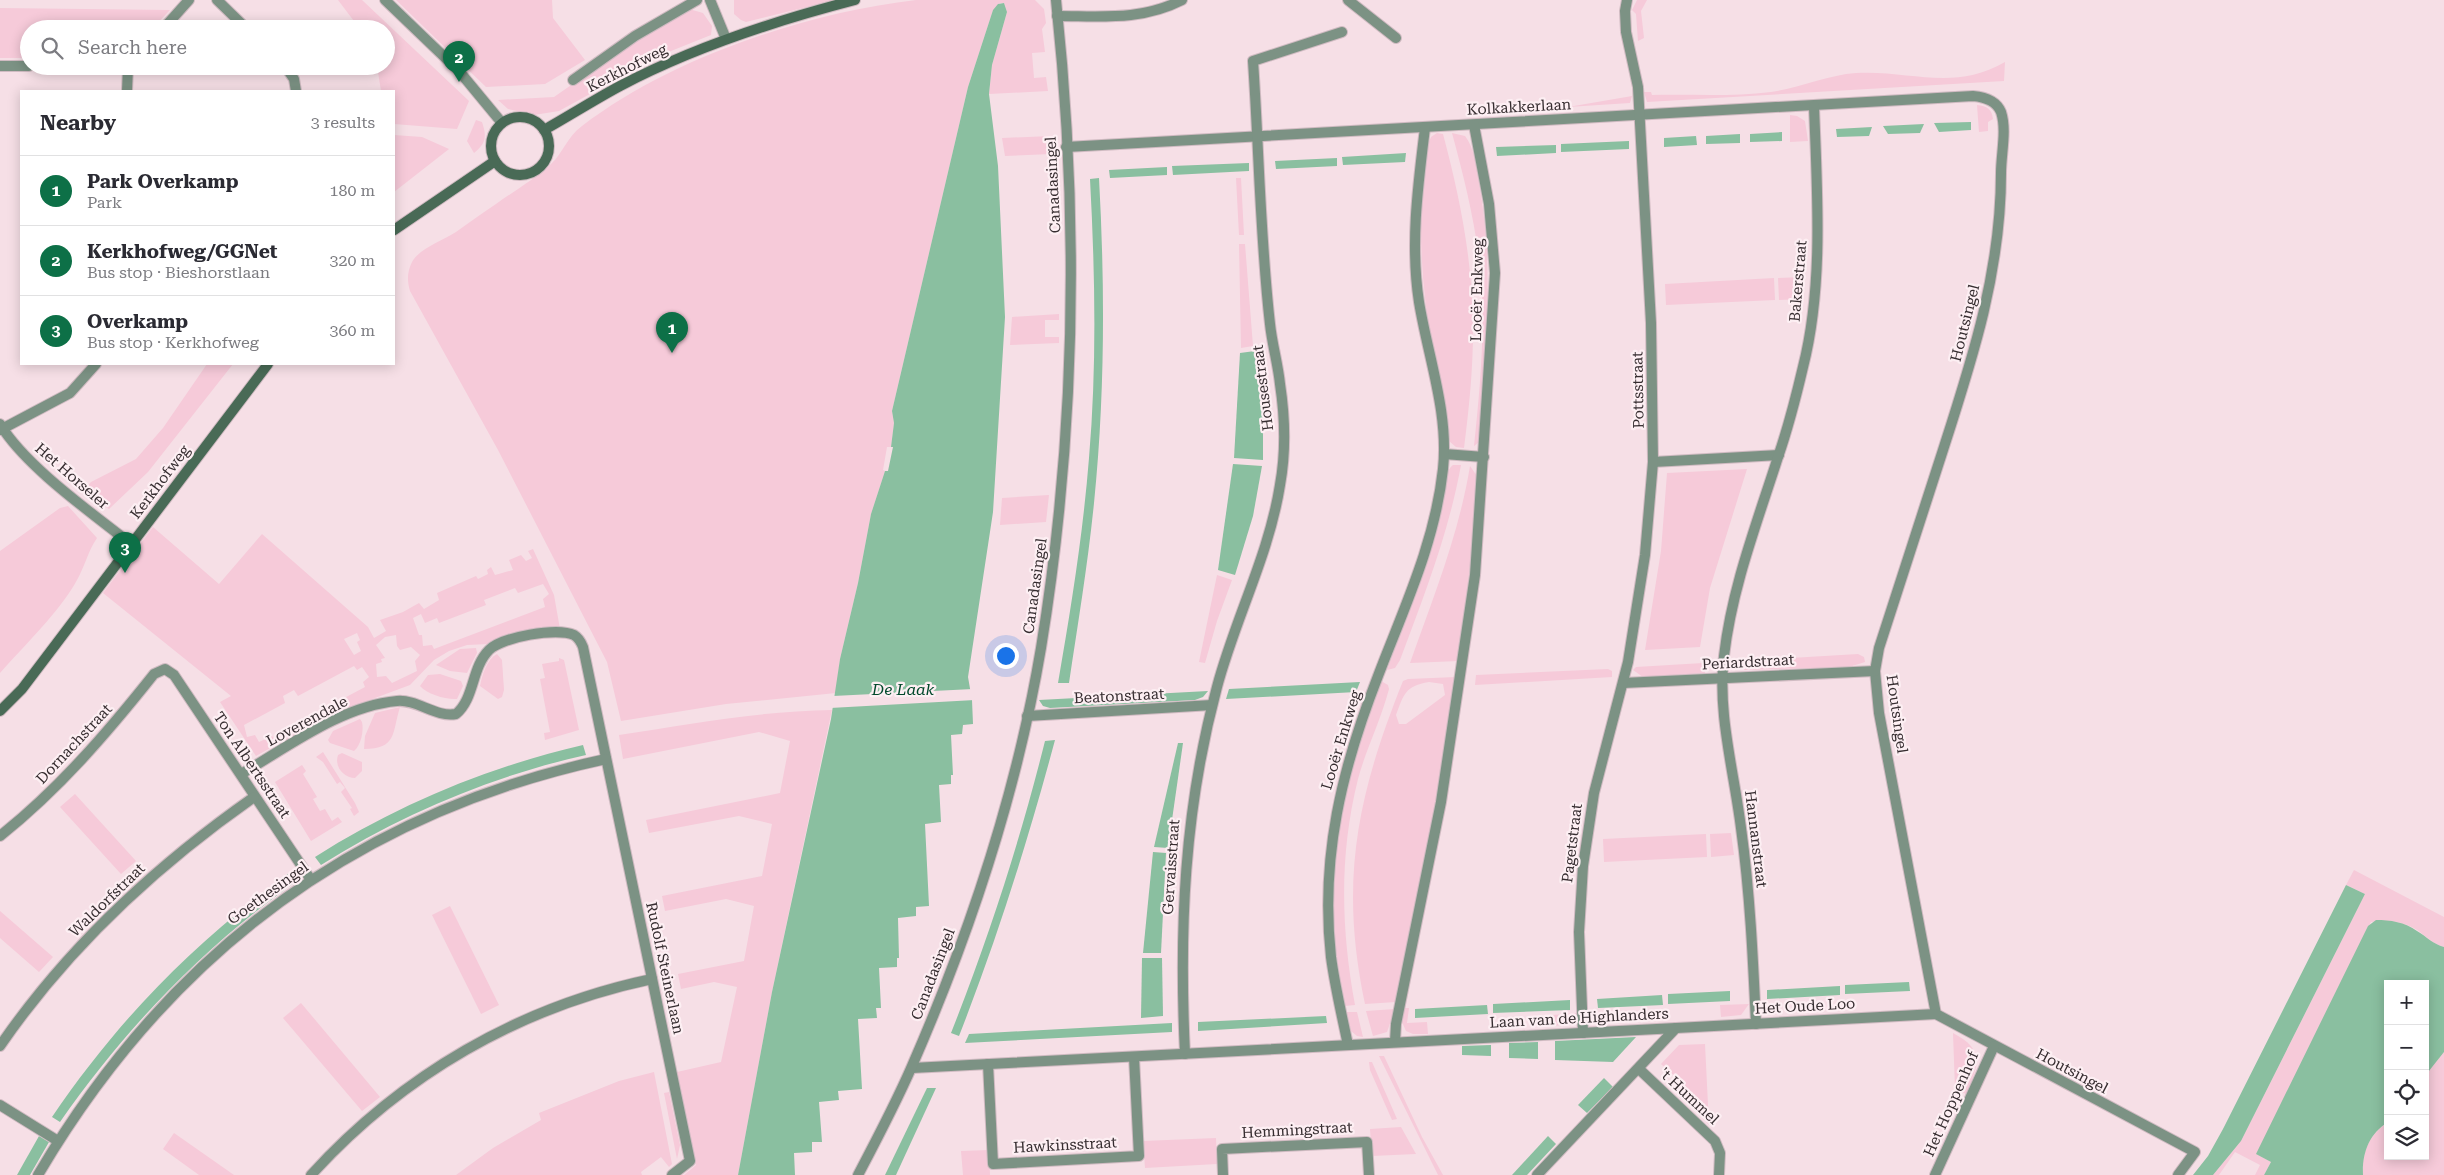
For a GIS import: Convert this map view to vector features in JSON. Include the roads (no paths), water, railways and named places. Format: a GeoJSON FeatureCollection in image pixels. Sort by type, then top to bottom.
{"type":"FeatureCollection","features":[{"type":"Feature","properties":{"kind":"street"},"geometry":{"type":"LineString","coordinates":[[171,20],[189,0]]}},
{"type":"Feature","properties":{"kind":"street"},"geometry":{"type":"LineString","coordinates":[[217,0],[238,20]]}},
{"type":"Feature","properties":{"kind":"street"},"geometry":{"type":"LineString","coordinates":[[385,0],[459,71],[502,123]]}},
{"type":"Feature","properties":{"kind":"street","name":"Kerkhofweg"},"geometry":{"type":"LineString","coordinates":[[573,80],[634,36],[698,0]]}},
{"type":"Feature","properties":{"kind":"street"},"geometry":{"type":"LineString","coordinates":[[710,0],[726,39]]}},
{"type":"Feature","properties":{"kind":"street","name":"Kerkhofweg"},"geometry":{"type":"LineString","coordinates":[[544,130],[619,87],[674,60],[783,19],[855,0]]}},
{"type":"Feature","properties":{"kind":"street","name":"Canadasingel"},"geometry":{"type":"LineString","coordinates":[[858,1175],[912,1068],[944,989],[974,904],[1003,811],[1041,651],[1054,561],[1066,455],[1072,304],[1066,147],[1056,0]]}},
{"type":"Feature","properties":{"kind":"street"},"geometry":{"type":"LineString","coordinates":[[1057,16],[1128,17],[1149,13],[1182,0]]}},
{"type":"Feature","properties":{"kind":"street"},"geometry":{"type":"LineString","coordinates":[[1348,0],[1396,38]]}},
{"type":"Feature","properties":{"kind":"street","name":"Pottsstraat"},"geometry":{"type":"LineString","coordinates":[[1628,0],[1625,11],[1626,32],[1637,78],[1652,358],[1653,462],[1645,554],[1628,662]]}},
{"type":"Feature","properties":{"kind":"street","name":"Housestraat"},"geometry":{"type":"LineString","coordinates":[[1217,685],[1271,526],[1283,464],[1283,411],[1270,324],[1253,61],[1342,32]]}},
{"type":"Feature","properties":{"kind":"street"},"geometry":{"type":"LineString","coordinates":[[0,66],[20,66]]}},
{"type":"Feature","properties":{"kind":"street"},"geometry":{"type":"LineString","coordinates":[[127,90],[128,75]]}},
{"type":"Feature","properties":{"kind":"street"},"geometry":{"type":"LineString","coordinates":[[291,75],[296,90]]}},
{"type":"Feature","properties":{"kind":"street","name":"Kolkakkerlaan"},"geometry":{"type":"LineString","coordinates":[[1066,147],[1973,96]]}},
{"type":"Feature","properties":{"kind":"street","name":"Houtsingel"},"geometry":{"type":"LineString","coordinates":[[1973,96],[1989,99],[1995,104],[2000,111],[2002,121],[2002,197],[1994,264],[1977,346],[1879,648],[1875,671],[1879,713],[1936,1014],[2195,1152],[2178,1175]]}},
{"type":"Feature","properties":{"kind":"street","name":"Bakerstraat"},"geometry":{"type":"LineString","coordinates":[[1724,658],[1730,615],[1740,574],[1779,455],[1804,364],[1813,302],[1818,217],[1814,106]]}},
{"type":"Feature","properties":{"kind":"street"},"geometry":{"type":"LineString","coordinates":[[525,117],[536,122],[544,130],[549,143],[547,156],[540,167],[529,174],[516,175],[504,170],[495,161],[491,147],[493,134],[502,123],[513,118],[525,117]]}},
{"type":"Feature","properties":{"kind":"street","name":"Looër Enkweg"},"geometry":{"type":"LineString","coordinates":[[1394,1042],[1448,762],[1475,575],[1494,306],[1494,263],[1489,204],[1474,124]]}},
{"type":"Feature","properties":{"kind":"street","name":"Looër Enkweg"},"geometry":{"type":"LineString","coordinates":[[1348,1045],[1336,991],[1330,940],[1329,880],[1334,824],[1341,788],[1356,734],[1431,536],[1444,454],[1442,418],[1419,300],[1415,260],[1418,190],[1425,128]]}},
{"type":"Feature","properties":{"kind":"street"},"geometry":{"type":"LineString","coordinates":[[395,229],[495,161]]}},
{"type":"Feature","properties":{"kind":"street"},"geometry":{"type":"LineString","coordinates":[[1,428],[70,393],[95,365]]}},
{"type":"Feature","properties":{"kind":"street","name":"Kerkhofweg"},"geometry":{"type":"LineString","coordinates":[[0,711],[22,689],[267,365]]}},
{"type":"Feature","properties":{"kind":"street","name":"Het Horseler"},"geometry":{"type":"LineString","coordinates":[[1,428],[15,446],[131,544]]}},
{"type":"Feature","properties":{"kind":"street"},"geometry":{"type":"LineString","coordinates":[[1444,454],[1484,457]]}},
{"type":"Feature","properties":{"kind":"street"},"geometry":{"type":"LineString","coordinates":[[1653,462],[1779,455]]}},
{"type":"Feature","properties":{"kind":"street","name":"Loverendale"},"geometry":{"type":"LineString","coordinates":[[241,774],[331,723],[350,714],[379,705],[406,701],[445,714],[456,714],[466,702],[476,671],[489,650],[504,641],[556,633],[575,636],[583,647],[606,758]]}},
{"type":"Feature","properties":{"kind":"street","name":"Hannanstraat"},"geometry":{"type":"LineString","coordinates":[[1724,658],[1724,713],[1745,858],[1756,1024]]}},
{"type":"Feature","properties":{"kind":"street","name":"Pagetstraat"},"geometry":{"type":"LineString","coordinates":[[1583,1033],[1579,932],[1584,866],[1594,793],[1628,662]]}},
{"type":"Feature","properties":{"kind":"street","name":"Ton Albertsstraat"},"geometry":{"type":"LineString","coordinates":[[165,669],[174,675],[311,880]]}},
{"type":"Feature","properties":{"kind":"street","name":"Dornachstraat"},"geometry":{"type":"LineString","coordinates":[[0,836],[66,778],[107,734],[154,674],[165,669]]}},
{"type":"Feature","properties":{"kind":"street","name":"Periardstraat"},"geometry":{"type":"LineString","coordinates":[[1623,683],[1875,671]]}},
{"type":"Feature","properties":{"kind":"street","name":"Gervaisstraat"},"geometry":{"type":"LineString","coordinates":[[1186,1054],[1182,954],[1186,852],[1196,778],[1217,685]]}},
{"type":"Feature","properties":{"kind":"street","name":"Beatonstraat"},"geometry":{"type":"LineString","coordinates":[[1027,716],[1212,705]]}},
{"type":"Feature","properties":{"kind":"street","name":"Goethesingel"},"geometry":{"type":"LineString","coordinates":[[38,1175],[58,1141],[115,1061],[183,984],[231,939],[311,880],[393,832],[464,800],[532,776],[606,758]]}},
{"type":"Feature","properties":{"kind":"street","name":"Rudolf Steinerlaan"},"geometry":{"type":"LineString","coordinates":[[606,758],[690,1161],[672,1175]]}},
{"type":"Feature","properties":{"kind":"street","name":"Waldorfstraat"},"geometry":{"type":"LineString","coordinates":[[0,1046],[47,984],[98,927],[173,858],[254,796]]}},
{"type":"Feature","properties":{"kind":"street"},"geometry":{"type":"LineString","coordinates":[[311,1175],[346,1138],[389,1102],[468,1047],[545,1011],[600,992],[652,979]]}},
{"type":"Feature","properties":{"kind":"street","name":"Het Oude Loo"},"geometry":{"type":"LineString","coordinates":[[1676,1028],[1936,1014]]}},
{"type":"Feature","properties":{"kind":"street","name":"Laan van de Highlanders"},"geometry":{"type":"LineString","coordinates":[[1348,1045],[1676,1028]]}},
{"type":"Feature","properties":{"kind":"street","name":"Laan van de Highlanders"},"geometry":{"type":"LineString","coordinates":[[1537,1175],[1676,1028]]}},
{"type":"Feature","properties":{"kind":"street"},"geometry":{"type":"LineString","coordinates":[[912,1068],[1348,1045]]}},
{"type":"Feature","properties":{"kind":"street","name":"Het Hoppenhof"},"geometry":{"type":"LineString","coordinates":[[1935,1175],[1994,1046]]}},
{"type":"Feature","properties":{"kind":"street","name":"Hawkinsstraat"},"geometry":{"type":"LineString","coordinates":[[988,1064],[993,1164],[1139,1156],[1134,1057]]}},
{"type":"Feature","properties":{"kind":"street","name":"'t Hummel"},"geometry":{"type":"LineString","coordinates":[[1638,1069],[1715,1141],[1720,1153],[1719,1175]]}},
{"type":"Feature","properties":{"kind":"street"},"geometry":{"type":"LineString","coordinates":[[0,1106],[58,1141]]}},
{"type":"Feature","properties":{"kind":"street","name":"Hemmingstraat"},"geometry":{"type":"LineString","coordinates":[[1223,1175],[1222,1149],[1367,1142],[1369,1175]]}},
{"type":"Feature","properties":{"kind":"water","name":"De Laak"},"geometry":{"type":"Polygon","coordinates":[[[1004,3],[1007,12],[992,65],[989,94],[998,166],[1005,317],[993,512],[968,677],[972,700],[973,724],[963,725],[962,734],[951,735],[953,775],[951,775],[951,784],[939,785],[941,822],[925,824],[929,906],[916,907],[916,916],[898,918],[899,958],[897,958],[897,967],[879,968],[881,1008],[876,1008],[877,1018],[858,1019],[862,1089],[838,1091],[839,1100],[819,1102],[822,1142],[812,1142],[812,1152],[794,1153],[795,1175],[738,1175],[772,992],[831,719],[840,659],[858,583],[871,514],[885,471],[888,471],[893,447],[891,447],[894,423],[892,411],[968,87],[993,10],[998,4],[1004,3]]]}},
{"type":"Feature","properties":{"kind":"water"},"geometry":{"type":"Polygon","coordinates":[[[1971,122],[1971,130],[1939,132],[1934,123],[1971,122]]]}},
{"type":"Feature","properties":{"kind":"water"},"geometry":{"type":"Polygon","coordinates":[[[1924,124],[1920,133],[1888,134],[1883,126],[1924,124]]]}},
{"type":"Feature","properties":{"kind":"water"},"geometry":{"type":"Polygon","coordinates":[[[1872,127],[1869,136],[1837,137],[1836,129],[1872,127]]]}},
{"type":"Feature","properties":{"kind":"water"},"geometry":{"type":"Polygon","coordinates":[[[1782,132],[1782,141],[1750,142],[1750,134],[1782,132]]]}},
{"type":"Feature","properties":{"kind":"water"},"geometry":{"type":"Polygon","coordinates":[[[1740,134],[1740,143],[1706,144],[1706,136],[1740,134]]]}},
{"type":"Feature","properties":{"kind":"water"},"geometry":{"type":"Polygon","coordinates":[[[1696,136],[1697,145],[1664,147],[1664,138],[1696,136]]]}},
{"type":"Feature","properties":{"kind":"water"},"geometry":{"type":"Polygon","coordinates":[[[1629,141],[1629,149],[1561,152],[1561,144],[1629,141]]]}},
{"type":"Feature","properties":{"kind":"water"},"geometry":{"type":"Polygon","coordinates":[[[1556,145],[1556,153],[1497,156],[1496,147],[1556,145]]]}},
{"type":"Feature","properties":{"kind":"water"},"geometry":{"type":"Polygon","coordinates":[[[1406,153],[1405,162],[1343,165],[1342,157],[1406,153]]]}},
{"type":"Feature","properties":{"kind":"water"},"geometry":{"type":"Polygon","coordinates":[[[1337,158],[1337,166],[1276,169],[1275,161],[1337,158]]]}},
{"type":"Feature","properties":{"kind":"water"},"geometry":{"type":"Polygon","coordinates":[[[1249,163],[1249,171],[1173,175],[1172,166],[1249,163]]]}},
{"type":"Feature","properties":{"kind":"water"},"geometry":{"type":"Polygon","coordinates":[[[1167,167],[1167,175],[1110,178],[1109,170],[1167,167]]]}},
{"type":"Feature","properties":{"kind":"water"},"geometry":{"type":"Polygon","coordinates":[[[1099,178],[1103,341],[1098,462],[1089,548],[1069,683],[1058,683],[1076,571],[1092,423],[1094,318],[1090,179],[1099,178]]]}},
{"type":"Feature","properties":{"kind":"water"},"geometry":{"type":"Polygon","coordinates":[[[1255,351],[1263,406],[1263,460],[1234,458],[1240,353],[1255,351]]]}},
{"type":"Feature","properties":{"kind":"water"},"geometry":{"type":"Polygon","coordinates":[[[1233,464],[1262,466],[1253,516],[1235,575],[1218,570],[1233,464]]]}},
{"type":"Feature","properties":{"kind":"water"},"geometry":{"type":"Polygon","coordinates":[[[1360,682],[1356,692],[1226,699],[1229,689],[1360,682]]]}},
{"type":"Feature","properties":{"kind":"water"},"geometry":{"type":"Polygon","coordinates":[[[1208,691],[1203,697],[1195,700],[1050,708],[1043,706],[1039,700],[1208,691]]]}},
{"type":"Feature","properties":{"kind":"water"},"geometry":{"type":"Polygon","coordinates":[[[1055,740],[1011,890],[959,1036],[951,1033],[1003,889],[1045,741],[1055,740]]]}},
{"type":"Feature","properties":{"kind":"water"},"geometry":{"type":"Polygon","coordinates":[[[1178,743],[1183,743],[1168,848],[1154,847],[1178,743]]]}},
{"type":"Feature","properties":{"kind":"water"},"geometry":{"type":"Polygon","coordinates":[[[583,745],[586,755],[516,774],[449,799],[383,829],[321,865],[315,857],[378,821],[444,790],[513,764],[583,745]]]}},
{"type":"Feature","properties":{"kind":"water"},"geometry":{"type":"Polygon","coordinates":[[[1153,852],[1166,853],[1161,953],[1143,953],[1153,852]]]}},
{"type":"Feature","properties":{"kind":"water"},"geometry":{"type":"Polygon","coordinates":[[[288,874],[294,883],[228,935],[167,992],[111,1055],[60,1122],[52,1117],[103,1048],[159,985],[220,927],[288,874]]]}},
{"type":"Feature","properties":{"kind":"water"},"geometry":{"type":"Polygon","coordinates":[[[2346,885],[2365,894],[2241,1141],[2213,1175],[2193,1175],[2208,1156],[2223,1129],[2346,885]]]}},
{"type":"Feature","properties":{"kind":"water"},"geometry":{"type":"Polygon","coordinates":[[[2376,920],[2408,925],[2444,947],[2444,1052],[2429,1071],[2429,980],[2384,980],[2384,1125],[2371,1138],[2365,1152],[2363,1175],[2264,1175],[2271,1162],[2256,1154],[2368,926],[2376,920]]]}},
{"type":"Feature","properties":{"kind":"water"},"geometry":{"type":"Polygon","coordinates":[[[1142,958],[1162,958],[1163,1016],[1141,1018],[1142,958]]]}},
{"type":"Feature","properties":{"kind":"water"},"geometry":{"type":"Polygon","coordinates":[[[1909,982],[1910,991],[1845,994],[1845,985],[1909,982]]]}},
{"type":"Feature","properties":{"kind":"water"},"geometry":{"type":"Polygon","coordinates":[[[1840,986],[1840,995],[1767,999],[1767,990],[1840,986]]]}},
{"type":"Feature","properties":{"kind":"water"},"geometry":{"type":"Polygon","coordinates":[[[1730,991],[1730,1001],[1668,1004],[1668,994],[1730,991]]]}},
{"type":"Feature","properties":{"kind":"water"},"geometry":{"type":"Polygon","coordinates":[[[1662,995],[1663,1005],[1598,1008],[1597,999],[1662,995]]]}},
{"type":"Feature","properties":{"kind":"water"},"geometry":{"type":"Polygon","coordinates":[[[1570,1000],[1570,1010],[1493,1013],[1493,1004],[1570,1000]]]}},
{"type":"Feature","properties":{"kind":"water"},"geometry":{"type":"Polygon","coordinates":[[[1487,1005],[1488,1014],[1415,1018],[1415,1009],[1487,1005]]]}},
{"type":"Feature","properties":{"kind":"water"},"geometry":{"type":"Polygon","coordinates":[[[1326,1016],[1327,1023],[1198,1031],[1198,1022],[1326,1016]]]}},
{"type":"Feature","properties":{"kind":"water"},"geometry":{"type":"Polygon","coordinates":[[[1172,1023],[1172,1032],[965,1043],[969,1034],[1172,1023]]]}},
{"type":"Feature","properties":{"kind":"water"},"geometry":{"type":"Polygon","coordinates":[[[1636,1037],[1613,1062],[1555,1060],[1555,1041],[1636,1037]]]}},
{"type":"Feature","properties":{"kind":"water"},"geometry":{"type":"Polygon","coordinates":[[[1538,1042],[1538,1059],[1509,1058],[1509,1043],[1538,1042]]]}},
{"type":"Feature","properties":{"kind":"water"},"geometry":{"type":"Polygon","coordinates":[[[1491,1045],[1491,1056],[1462,1055],[1462,1046],[1491,1045]]]}},
{"type":"Feature","properties":{"kind":"water"},"geometry":{"type":"Polygon","coordinates":[[[1604,1078],[1613,1087],[1587,1113],[1578,1105],[1604,1078]]]}},
{"type":"Feature","properties":{"kind":"water"},"geometry":{"type":"Polygon","coordinates":[[[927,1088],[936,1088],[896,1175],[885,1175],[927,1088]]]}},
{"type":"Feature","properties":{"kind":"water"},"geometry":{"type":"Polygon","coordinates":[[[39,1136],[49,1142],[30,1175],[17,1175],[39,1136]]]}},
{"type":"Feature","properties":{"kind":"water"},"geometry":{"type":"Polygon","coordinates":[[[1548,1136],[1556,1144],[1527,1175],[1512,1175],[1548,1136]]]}},
{"type":"Feature","properties":{"kind":"place","name":"Kerkhofweg/GGNet"},"geometry":{"type":"Point","coordinates":[459,82]}},
{"type":"Feature","properties":{"kind":"place","name":"Park Overkamp"},"geometry":{"type":"Point","coordinates":[672,353]}},
{"type":"Feature","properties":{"kind":"place","name":"Overkamp"},"geometry":{"type":"Point","coordinates":[125,573]}}]}
